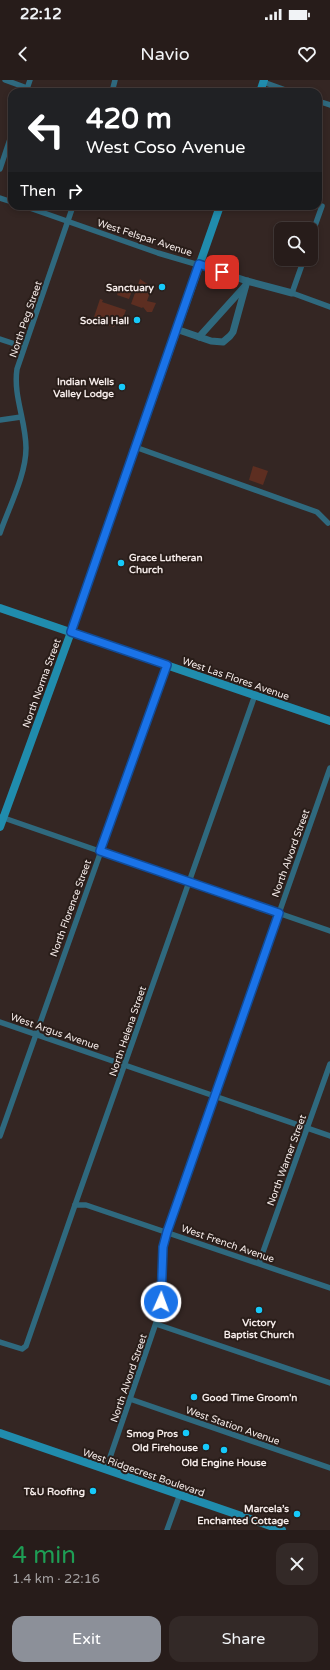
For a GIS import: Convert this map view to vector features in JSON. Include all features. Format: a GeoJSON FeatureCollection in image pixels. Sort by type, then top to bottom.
{"type":"FeatureCollection","features":[{"type":"Feature","properties":{"kind":"main road","name":"North Norma Street"},"geometry":{"type":"LineString","coordinates":[[0,827],[2,817],[71,632],[219,210]]}},
{"type":"Feature","properties":{"kind":"main road","name":"West Las Flores Avenue"},"geometry":{"type":"LineString","coordinates":[[0,608],[330,721]]}},
{"type":"Feature","properties":{"kind":"main road","name":"West Ridgecrest Boulevard"},"geometry":{"type":"LineString","coordinates":[[0,1433],[282,1530]]}},
{"type":"Feature","properties":{"kind":"street"},"geometry":{"type":"LineString","coordinates":[[5,80],[23,88]]}},
{"type":"Feature","properties":{"kind":"street"},"geometry":{"type":"LineString","coordinates":[[264,81],[281,88]]}},
{"type":"Feature","properties":{"kind":"street"},"geometry":{"type":"LineString","coordinates":[[0,169],[8,145]]}},
{"type":"Feature","properties":{"kind":"street","name":"West Felspar Avenue"},"geometry":{"type":"LineString","coordinates":[[36,210],[158,253],[199,264],[247,283],[292,293],[330,307]]}},
{"type":"Feature","properties":{"kind":"street","name":"North Peg Street"},"geometry":{"type":"LineString","coordinates":[[0,533],[3,515],[25,460],[26,439],[15,382],[24,347],[72,210]]}},
{"type":"Feature","properties":{"kind":"street"},"geometry":{"type":"LineString","coordinates":[[316,222],[321,210]]}},
{"type":"Feature","properties":{"kind":"street"},"geometry":{"type":"LineString","coordinates":[[292,293],[302,266]]}},
{"type":"Feature","properties":{"kind":"street"},"geometry":{"type":"LineString","coordinates":[[176,329],[199,337],[223,342],[230,336],[236,324],[247,283]]}},
{"type":"Feature","properties":{"kind":"street"},"geometry":{"type":"LineString","coordinates":[[199,337],[247,283]]}},
{"type":"Feature","properties":{"kind":"street"},"geometry":{"type":"LineString","coordinates":[[0,339],[24,347]]}},
{"type":"Feature","properties":{"kind":"street"},"geometry":{"type":"LineString","coordinates":[[0,420],[21,417]]}},
{"type":"Feature","properties":{"kind":"street"},"geometry":{"type":"LineString","coordinates":[[135,447],[317,512],[328,523]]}},
{"type":"Feature","properties":{"kind":"street","name":"North Florence Street"},"geometry":{"type":"LineString","coordinates":[[0,1136],[167,665]]}},
{"type":"Feature","properties":{"kind":"street","name":"North Helena Street"},"geometry":{"type":"LineString","coordinates":[[0,1342],[22,1349],[26,1346],[74,1205],[125,1065],[255,695]]}},
{"type":"Feature","properties":{"kind":"street","name":"North Alvord Street"},"geometry":{"type":"LineString","coordinates":[[106,1469],[160,1311],[162,1294],[163,1247],[167,1232],[330,768]]}},
{"type":"Feature","properties":{"kind":"street"},"geometry":{"type":"LineString","coordinates":[[2,817],[330,931]]}},
{"type":"Feature","properties":{"kind":"street","name":"West Argus Avenue"},"geometry":{"type":"LineString","coordinates":[[0,1022],[330,1136]]}},
{"type":"Feature","properties":{"kind":"street","name":"North Warner Street"},"geometry":{"type":"LineString","coordinates":[[259,1263],[330,1064]]}},
{"type":"Feature","properties":{"kind":"street","name":"West French Avenue"},"geometry":{"type":"LineString","coordinates":[[74,1205],[86,1205],[330,1288]]}},
{"type":"Feature","properties":{"kind":"street"},"geometry":{"type":"LineString","coordinates":[[156,1324],[330,1383]]}},
{"type":"Feature","properties":{"kind":"street","name":"West Station Avenue"},"geometry":{"type":"LineString","coordinates":[[130,1399],[330,1468]]}},
{"type":"Feature","properties":{"kind":"street"},"geometry":{"type":"LineString","coordinates":[[167,1530],[180,1494]]}},
{"type":"Feature","properties":{"kind":"shaded area"},"geometry":{"type":"Polygon","coordinates":[[[140,279],[152,287],[147,301],[156,303],[152,312],[147,312],[143,307],[142,308],[131,304],[140,279]]]}},
{"type":"Feature","properties":{"kind":"shaded area"},"geometry":{"type":"Polygon","coordinates":[[[121,284],[133,288],[129,299],[117,295],[121,284]]]}},
{"type":"Feature","properties":{"kind":"shaded area"},"geometry":{"type":"Polygon","coordinates":[[[100,299],[103,300],[102,302],[126,310],[120,326],[115,324],[114,327],[93,320],[100,299]]]}},
{"type":"Feature","properties":{"kind":"shaded area"},"geometry":{"type":"Polygon","coordinates":[[[253,466],[268,471],[263,485],[249,480],[253,466]]]}},
{"type":"Feature","properties":{"kind":"place","name":"Sanctuary"},"geometry":{"type":"Point","coordinates":[162,287]}},
{"type":"Feature","properties":{"kind":"place","name":"Social Hall"},"geometry":{"type":"Point","coordinates":[137,320]}},
{"type":"Feature","properties":{"kind":"place","name":"Indian Wells Valley Lodge"},"geometry":{"type":"Point","coordinates":[122,387]}},
{"type":"Feature","properties":{"kind":"place","name":"Grace Lutheran Church"},"geometry":{"type":"Point","coordinates":[121,563]}},
{"type":"Feature","properties":{"kind":"place","name":"Victory Baptist Church"},"geometry":{"type":"Point","coordinates":[259,1310]}},
{"type":"Feature","properties":{"kind":"place","name":"Good Time Groom'n"},"geometry":{"type":"Point","coordinates":[194,1397]}},
{"type":"Feature","properties":{"kind":"place","name":"Smog Pros"},"geometry":{"type":"Point","coordinates":[186,1433]}},
{"type":"Feature","properties":{"kind":"place","name":"Old Firehouse"},"geometry":{"type":"Point","coordinates":[206,1447]}},
{"type":"Feature","properties":{"kind":"place","name":"Old Engine House"},"geometry":{"type":"Point","coordinates":[224,1450]}},
{"type":"Feature","properties":{"kind":"place","name":"T&U Roofing"},"geometry":{"type":"Point","coordinates":[93,1491]}},
{"type":"Feature","properties":{"kind":"place","name":"Marcela’s Enchanted Cottage"},"geometry":{"type":"Point","coordinates":[297,1514]}},
{"type":"Feature","properties":{"kind":"route"},"geometry":{"type":"LineString","coordinates":[[161,1302],[163,1247],[167,1232],[279,913],[100,851],[167,665],[71,632],[199,264],[222,272]]}}]}
